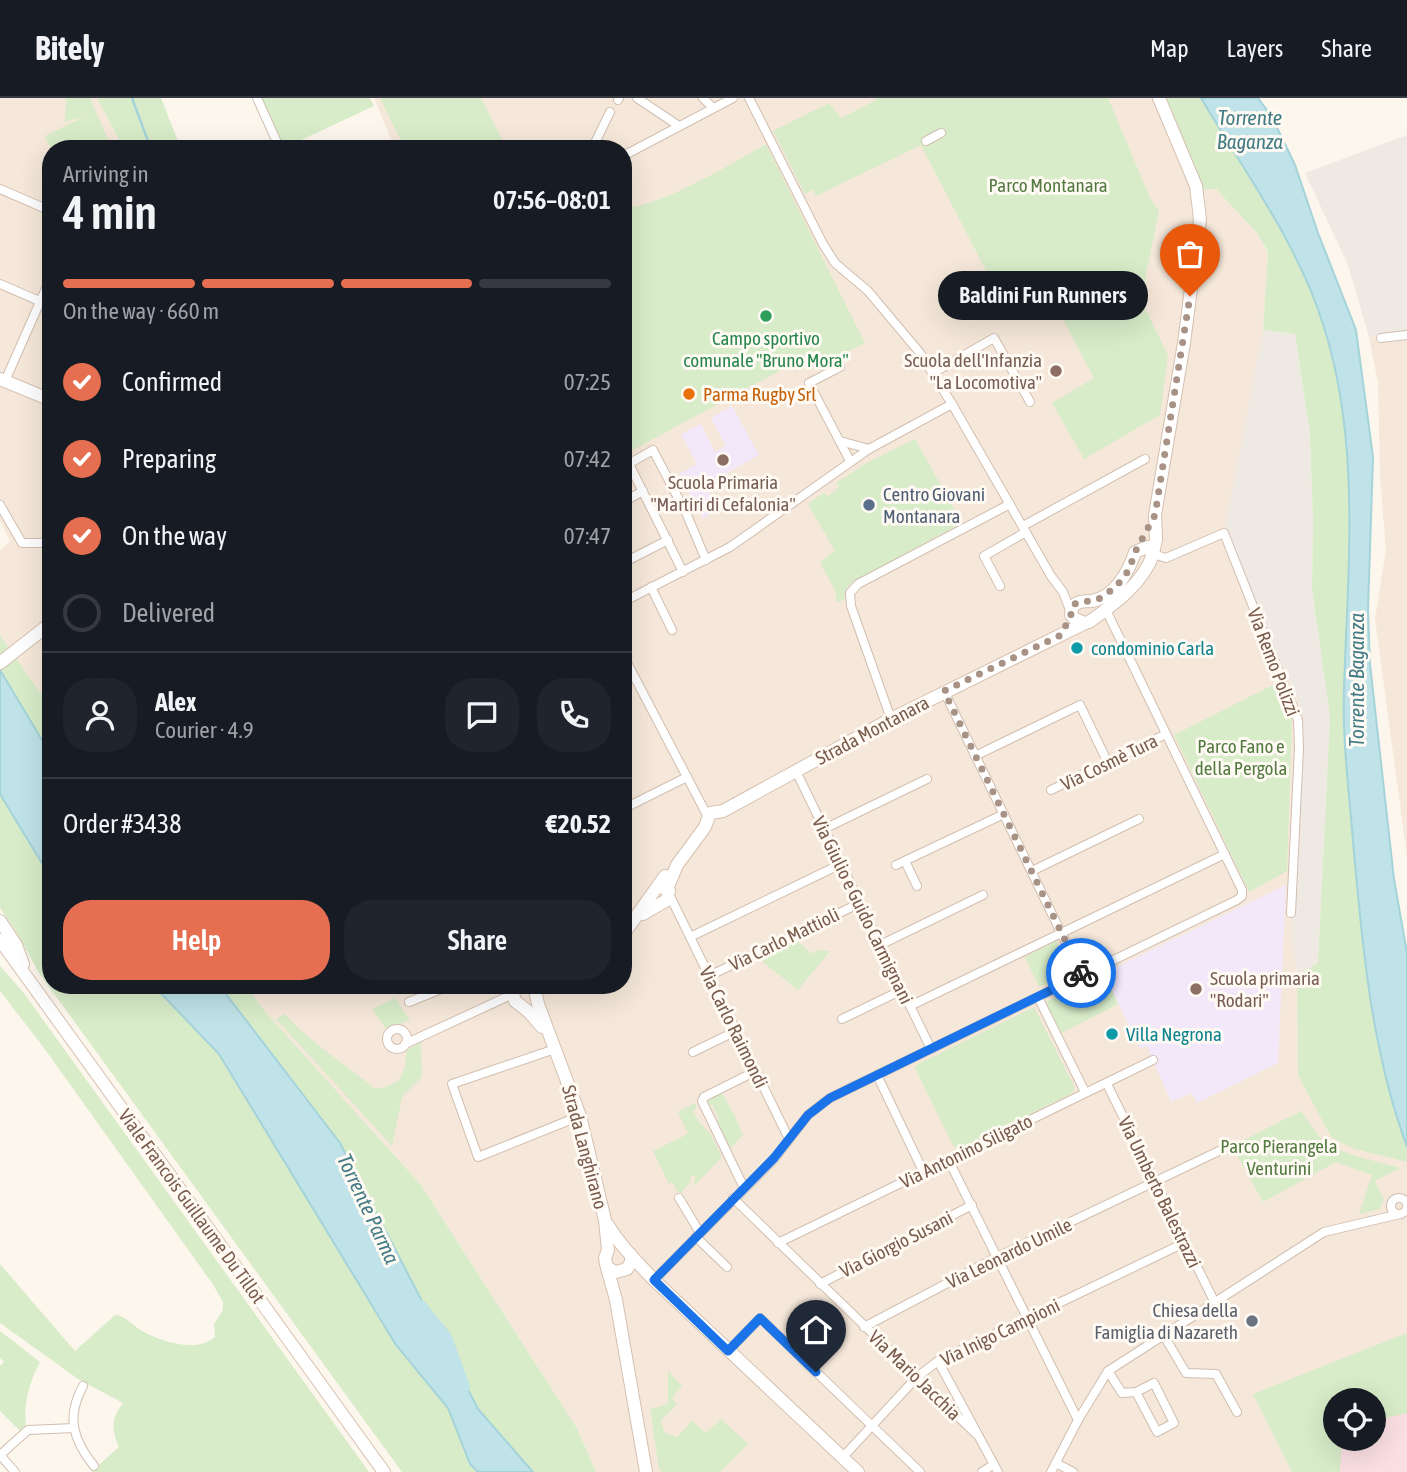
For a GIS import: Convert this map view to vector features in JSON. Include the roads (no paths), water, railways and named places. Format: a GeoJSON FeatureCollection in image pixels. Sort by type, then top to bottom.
{"type":"FeatureCollection","features":[{"type":"Feature","properties":{"kind":"street"},"geometry":{"type":"LineString","coordinates":[[257,98],[277,140]]}},
{"type":"Feature","properties":{"kind":"street"},"geometry":{"type":"LineString","coordinates":[[637,98],[679,126]]}},
{"type":"Feature","properties":{"kind":"street"},"geometry":{"type":"LineString","coordinates":[[703,98],[713,108]]}},
{"type":"Feature","properties":{"kind":"street"},"geometry":{"type":"LineString","coordinates":[[632,151],[733,98]]}},
{"type":"Feature","properties":{"kind":"street"},"geometry":{"type":"LineString","coordinates":[[749,98],[835,263],[868,291],[886,311],[933,373],[1051,576],[1063,592],[1070,612],[1076,620],[1085,623]]}},
{"type":"Feature","properties":{"kind":"street","name":"Strada Montanara"},"geometry":{"type":"LineString","coordinates":[[632,925],[662,895],[664,877],[677,865],[713,817],[944,691],[1085,623],[1116,602],[1147,567],[1153,554],[1156,536],[1155,515],[1184,343],[1200,219],[1196,186],[1159,98]]}},
{"type":"Feature","properties":{"kind":"street"},"geometry":{"type":"LineString","coordinates":[[599,140],[610,112]]}},
{"type":"Feature","properties":{"kind":"street"},"geometry":{"type":"LineString","coordinates":[[926,141],[941,133]]}},
{"type":"Feature","properties":{"kind":"street"},"geometry":{"type":"LineString","coordinates":[[0,189],[42,207]]}},
{"type":"Feature","properties":{"kind":"street"},"geometry":{"type":"LineString","coordinates":[[0,284],[40,301]]}},
{"type":"Feature","properties":{"kind":"street"},"geometry":{"type":"LineString","coordinates":[[42,297],[3,380],[42,396]]}},
{"type":"Feature","properties":{"kind":"street"},"geometry":{"type":"LineString","coordinates":[[1381,338],[1407,335]]}},
{"type":"Feature","properties":{"kind":"street"},"geometry":{"type":"LineString","coordinates":[[933,373],[995,338],[1030,402]]}},
{"type":"Feature","properties":{"kind":"street"},"geometry":{"type":"LineString","coordinates":[[840,367],[809,383],[850,461]]}},
{"type":"Feature","properties":{"kind":"street"},"geometry":{"type":"LineString","coordinates":[[632,597],[730,547],[850,461],[952,404]]}},
{"type":"Feature","properties":{"kind":"street"},"geometry":{"type":"LineString","coordinates":[[839,441],[869,449]]}},
{"type":"Feature","properties":{"kind":"street"},"geometry":{"type":"LineString","coordinates":[[632,462],[653,450],[687,515],[706,560]]}},
{"type":"Feature","properties":{"kind":"street"},"geometry":{"type":"LineString","coordinates":[[1000,586],[984,556],[1145,459]]}},
{"type":"Feature","properties":{"kind":"street"},"geometry":{"type":"LineString","coordinates":[[632,474],[683,572]]}},
{"type":"Feature","properties":{"kind":"street"},"geometry":{"type":"LineString","coordinates":[[632,497],[643,491]]}},
{"type":"Feature","properties":{"kind":"street"},"geometry":{"type":"LineString","coordinates":[[0,505],[22,543],[42,542]]}},
{"type":"Feature","properties":{"kind":"street"},"geometry":{"type":"LineString","coordinates":[[891,719],[851,606],[850,593],[858,584],[1010,505]]}},
{"type":"Feature","properties":{"kind":"street","name":"Strada Montanara"},"geometry":{"type":"LineString","coordinates":[[1061,635],[1076,603],[1097,600],[1108,593],[1129,570],[1135,552],[1155,515]]}},
{"type":"Feature","properties":{"kind":"street","name":"Via Remo Polizzi"},"geometry":{"type":"LineString","coordinates":[[1153,554],[1166,558],[1224,533],[1298,720],[1292,913]]}},
{"type":"Feature","properties":{"kind":"street"},"geometry":{"type":"LineString","coordinates":[[632,558],[668,540]]}},
{"type":"Feature","properties":{"kind":"street"},"geometry":{"type":"LineString","coordinates":[[1135,552],[1147,547],[1153,554]]}},
{"type":"Feature","properties":{"kind":"street"},"geometry":{"type":"LineString","coordinates":[[650,587],[672,630]]}},
{"type":"Feature","properties":{"kind":"street"},"geometry":{"type":"LineString","coordinates":[[1063,592],[1082,601]]}},
{"type":"Feature","properties":{"kind":"street"},"geometry":{"type":"LineString","coordinates":[[654,1280],[774,1158],[808,1115],[830,1098],[1242,896],[1242,890],[1225,853],[1105,608]]}},
{"type":"Feature","properties":{"kind":"street"},"geometry":{"type":"LineString","coordinates":[[0,674],[42,632]]}},
{"type":"Feature","properties":{"kind":"street"},"geometry":{"type":"LineString","coordinates":[[0,663],[42,639]]}},
{"type":"Feature","properties":{"kind":"street"},"geometry":{"type":"LineString","coordinates":[[632,672],[702,804],[713,817]]}},
{"type":"Feature","properties":{"kind":"street"},"geometry":{"type":"LineString","coordinates":[[944,691],[1082,975]]}},
{"type":"Feature","properties":{"kind":"street"},"geometry":{"type":"LineString","coordinates":[[975,756],[1080,705],[1108,763]]}},
{"type":"Feature","properties":{"kind":"street","name":"Via Cosmè Tura"},"geometry":{"type":"LineString","coordinates":[[1051,790],[1166,734]]}},
{"type":"Feature","properties":{"kind":"street","name":"Via Giulio e Guido Carmignani"},"geometry":{"type":"LineString","coordinates":[[796,771],[931,1049]]}},
{"type":"Feature","properties":{"kind":"street"},"geometry":{"type":"LineString","coordinates":[[632,804],[687,777]]}},
{"type":"Feature","properties":{"kind":"street"},"geometry":{"type":"LineString","coordinates":[[824,829],[927,779]]}},
{"type":"Feature","properties":{"kind":"street"},"geometry":{"type":"LineString","coordinates":[[917,886],[901,863],[1003,814]]}},
{"type":"Feature","properties":{"kind":"street"},"geometry":{"type":"LineString","coordinates":[[1031,871],[1139,819]]}},
{"type":"Feature","properties":{"kind":"street"},"geometry":{"type":"LineString","coordinates":[[910,1006],[1225,853]]}},
{"type":"Feature","properties":{"kind":"street"},"geometry":{"type":"LineString","coordinates":[[690,937],[841,864]]}},
{"type":"Feature","properties":{"kind":"street","name":"Via Carlo Raimondi"},"geometry":{"type":"LineString","coordinates":[[662,895],[678,915],[690,937],[789,1139]]}},
{"type":"Feature","properties":{"kind":"street"},"geometry":{"type":"LineString","coordinates":[[880,945],[983,895]]}},
{"type":"Feature","properties":{"kind":"street","name":"Via Carlo Mattioli"},"geometry":{"type":"LineString","coordinates":[[709,976],[860,903]]}},
{"type":"Feature","properties":{"kind":"street"},"geometry":{"type":"LineString","coordinates":[[0,921],[16,945],[29,981]]}},
{"type":"Feature","properties":{"kind":"street","name":"Viale Francois Guillaume Du Tillot"},"geometry":{"type":"LineString","coordinates":[[0,940],[384,1472]]}},
{"type":"Feature","properties":{"kind":"street"},"geometry":{"type":"LineString","coordinates":[[0,951],[29,981]]}},
{"type":"Feature","properties":{"kind":"street"},"geometry":{"type":"LineString","coordinates":[[842,1019],[902,990]]}},
{"type":"Feature","properties":{"kind":"street"},"geometry":{"type":"LineString","coordinates":[[409,1002],[429,994]]}},
{"type":"Feature","properties":{"kind":"street"},"geometry":{"type":"LineString","coordinates":[[405,1044],[510,994]]}},
{"type":"Feature","properties":{"kind":"street","name":"Strada Langhirano"},"geometry":{"type":"LineString","coordinates":[[516,994],[549,1035]]}},
{"type":"Feature","properties":{"kind":"street","name":"Strada Langhirano"},"geometry":{"type":"LineString","coordinates":[[518,994],[532,1002],[534,994]]}},
{"type":"Feature","properties":{"kind":"street","name":"Strada Langhirano"},"geometry":{"type":"LineString","coordinates":[[536,994],[580,1116],[605,1220],[620,1250],[631,1262],[624,1270],[616,1300]]}},
{"type":"Feature","properties":{"kind":"street"},"geometry":{"type":"LineString","coordinates":[[1038,997],[1085,1092]]}},
{"type":"Feature","properties":{"kind":"street"},"geometry":{"type":"LineString","coordinates":[[692,1052],[736,1031]]}},
{"type":"Feature","properties":{"kind":"street"},"geometry":{"type":"LineString","coordinates":[[555,1049],[452,1084],[478,1157],[580,1116]]}},
{"type":"Feature","properties":{"kind":"street","name":"Via Antonino Siligato"},"geometry":{"type":"LineString","coordinates":[[778,1243],[1153,1060]]}},
{"type":"Feature","properties":{"kind":"street"},"geometry":{"type":"LineString","coordinates":[[744,1188],[702,1102],[704,1097],[756,1071]]}},
{"type":"Feature","properties":{"kind":"street"},"geometry":{"type":"LineString","coordinates":[[877,1075],[923,1171]]}},
{"type":"Feature","properties":{"kind":"street","name":"Via Umberto Balestrazzi"},"geometry":{"type":"LineString","coordinates":[[1107,1084],[1214,1301]]}},
{"type":"Feature","properties":{"kind":"street","name":"Via Leonardo Umile"},"geometry":{"type":"LineString","coordinates":[[864,1327],[997,1258],[1219,1151]]}},
{"type":"Feature","properties":{"kind":"street"},"geometry":{"type":"LineString","coordinates":[[948,1159],[1078,1420]]}},
{"type":"Feature","properties":{"kind":"street"},"geometry":{"type":"LineString","coordinates":[[679,1198],[698,1235],[727,1268]]}},
{"type":"Feature","properties":{"kind":"street","name":"Via Mario Jacchia"},"geometry":{"type":"LineString","coordinates":[[733,1198],[976,1434]]}},
{"type":"Feature","properties":{"kind":"street","name":"Via Giorgio Susani"},"geometry":{"type":"LineString","coordinates":[[820,1283],[972,1205]]}},
{"type":"Feature","properties":{"kind":"street"},"geometry":{"type":"LineString","coordinates":[[1051,1472],[1108,1371],[1324,1232],[1384,1218],[1396,1212]]}},
{"type":"Feature","properties":{"kind":"street","name":"Via Inigo Campioni"},"geometry":{"type":"LineString","coordinates":[[842,1457],[916,1377],[938,1361],[1184,1243]]}},
{"type":"Feature","properties":{"kind":"street"},"geometry":{"type":"LineString","coordinates":[[620,1250],[858,1472]]}},
{"type":"Feature","properties":{"kind":"street","name":"Strada Langhirano"},"geometry":{"type":"LineString","coordinates":[[620,1250],[605,1258],[616,1300],[646,1472]]}},
{"type":"Feature","properties":{"kind":"street"},"geometry":{"type":"LineString","coordinates":[[608,1268],[616,1272],[624,1270],[654,1280]]}},
{"type":"Feature","properties":{"kind":"street"},"geometry":{"type":"LineString","coordinates":[[728,1351],[760,1318],[920,1472]]}},
{"type":"Feature","properties":{"kind":"street"},"geometry":{"type":"LineString","coordinates":[[1163,1334],[1186,1373],[1216,1374],[1237,1412]]}},
{"type":"Feature","properties":{"kind":"street","name":"Via Mario Jacchia"},"geometry":{"type":"LineString","coordinates":[[938,1361],[995,1468]]}},
{"type":"Feature","properties":{"kind":"street"},"geometry":{"type":"LineString","coordinates":[[1108,1371],[1122,1393],[1136,1391],[1154,1383],[1174,1423],[1157,1432],[1136,1391]]}},
{"type":"Feature","properties":{"kind":"street"},"geometry":{"type":"LineString","coordinates":[[83,1386],[72,1415],[82,1451],[94,1466]]}},
{"type":"Feature","properties":{"kind":"street"},"geometry":{"type":"LineString","coordinates":[[15,1472],[0,1455],[28,1430],[74,1428]]}},
{"type":"Feature","properties":{"kind":"street"},"geometry":{"type":"LineString","coordinates":[[1056,1463],[1073,1472]]}},
{"type":"Feature","properties":{"kind":"street"},"geometry":{"type":"LineString","coordinates":[[982,1472],[995,1468]]}},
{"type":"Feature","properties":{"kind":"water","name":"Torrente Baganza"},"geometry":{"type":"Polygon","coordinates":[[[1201,98],[1258,98],[1272,117],[1295,165],[1356,330],[1373,457],[1368,610],[1370,664],[1394,879],[1407,953],[1407,1147],[1376,1034],[1356,880],[1344,726],[1349,504],[1343,413],[1335,368],[1323,324],[1299,264],[1201,98]]]}},
{"type":"Feature","properties":{"kind":"water"},"geometry":{"type":"Polygon","coordinates":[[[0,670],[42,740],[42,863],[0,794],[0,670]]]}},
{"type":"Feature","properties":{"kind":"water"},"geometry":{"type":"Polygon","coordinates":[[[162,994],[226,994],[340,1143],[478,1409],[533,1472],[478,1472],[470,1464],[448,1408],[396,1345],[219,1054],[162,994]]]}},
{"type":"Feature","properties":{"kind":"waterway"},"geometry":{"type":"LineString","coordinates":[[132,98],[148,140]]}},
{"type":"Feature","properties":{"kind":"waterway","name":"Torrente Parma"},"geometry":{"type":"LineString","coordinates":[[420,1307],[445,1338],[463,1387]]}},
{"type":"Feature","properties":{"kind":"place","name":"Baldini Fun Runners"},"geometry":{"type":"Point","coordinates":[1190,296]}},
{"type":"Feature","properties":{"kind":"place","name":"Campo sportivo comunale \"Bruno Mora\""},"geometry":{"type":"Point","coordinates":[766,316]}},
{"type":"Feature","properties":{"kind":"place","name":"Scuola dell'Infanzia \"La Locomotiva\""},"geometry":{"type":"Point","coordinates":[1056,371]}},
{"type":"Feature","properties":{"kind":"place","name":"Parma Rugby Srl"},"geometry":{"type":"Point","coordinates":[689,394]}},
{"type":"Feature","properties":{"kind":"place","name":"Scuola Primaria \"Martiri di Cefalonia\""},"geometry":{"type":"Point","coordinates":[723,460]}},
{"type":"Feature","properties":{"kind":"place","name":"Centro Giovani Montanara"},"geometry":{"type":"Point","coordinates":[869,505]}},
{"type":"Feature","properties":{"kind":"place","name":"condominio Carla"},"geometry":{"type":"Point","coordinates":[1077,648]}},
{"type":"Feature","properties":{"kind":"place","name":"Scuola primaria \"Rodari\""},"geometry":{"type":"Point","coordinates":[1196,989]}},
{"type":"Feature","properties":{"kind":"place","name":"Villa Negrona"},"geometry":{"type":"Point","coordinates":[1112,1034]}},
{"type":"Feature","properties":{"kind":"place","name":"Chiesa della Famiglia di Nazareth"},"geometry":{"type":"Point","coordinates":[1252,1321]}},
{"type":"Feature","properties":{"kind":"park label","name":"Parco Montanara"},"geometry":{"type":"Point","coordinates":[1048,185]}},
{"type":"Feature","properties":{"kind":"park label","name":"Parco Fano e della Pergola"},"geometry":{"type":"Point","coordinates":[1241,757]}},
{"type":"Feature","properties":{"kind":"park label","name":"Parco Pierangela Venturini"},"geometry":{"type":"Point","coordinates":[1279,1157]}}]}
